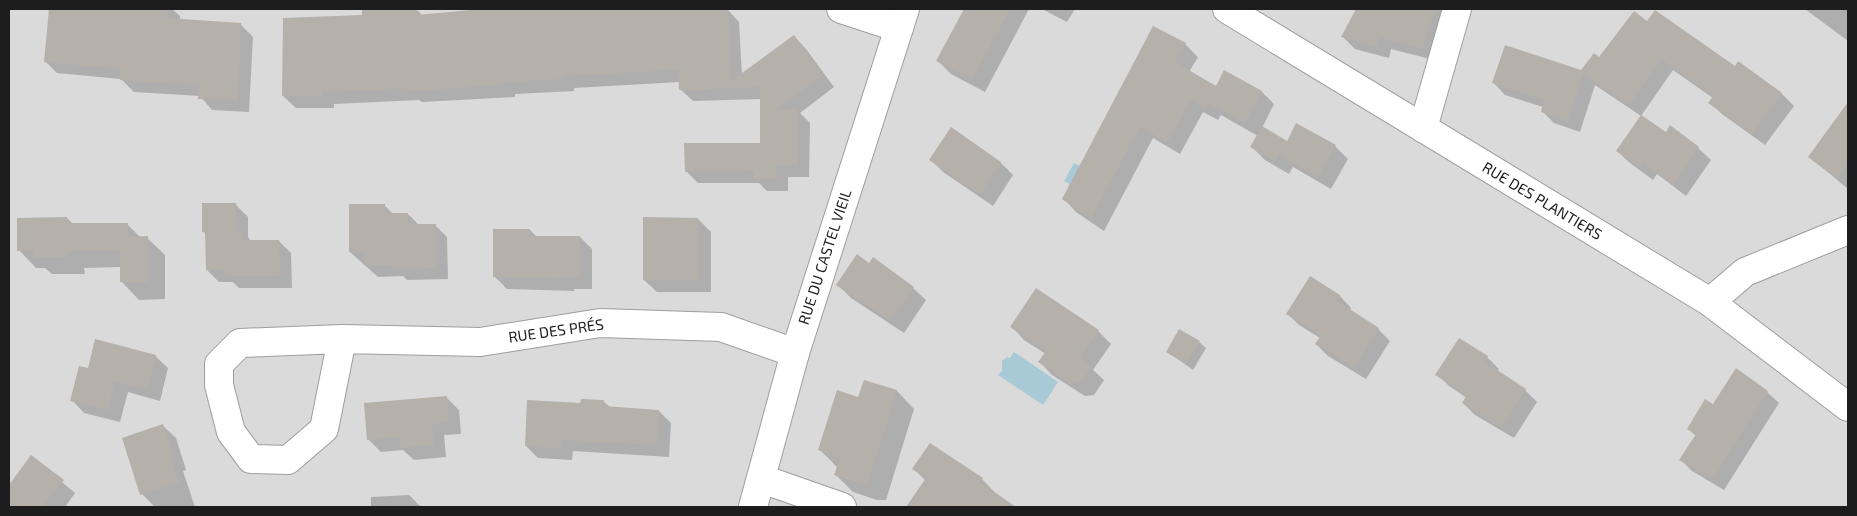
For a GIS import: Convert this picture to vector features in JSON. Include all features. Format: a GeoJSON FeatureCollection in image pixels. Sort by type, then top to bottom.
{"type":"FeatureCollection","features":[{"type":"Feature","properties":{"kind":"street"},"geometry":{"type":"LineString","coordinates":[[842,9],[902,18]]}},
{"type":"Feature","properties":{"kind":"street","name":"RUE DES PLANTIERS"},"geometry":{"type":"LineString","coordinates":[[1227,9],[1710,302],[1848,407]]}},
{"type":"Feature","properties":{"kind":"street"},"geometry":{"type":"LineString","coordinates":[[1422,128],[1457,9]]}},
{"type":"Feature","properties":{"kind":"street","name":"RUE DU CASTEL VIEIL"},"geometry":{"type":"LineString","coordinates":[[753,507],[795,353],[902,18]]}},
{"type":"Feature","properties":{"kind":"street"},"geometry":{"type":"LineString","coordinates":[[1710,302],[1745,272],[1848,230]]}},
{"type":"Feature","properties":{"kind":"street","name":"RUE DES PRÉS"},"geometry":{"type":"LineString","coordinates":[[342,339],[324,428],[288,460],[252,459],[231,432],[219,385],[219,364],[240,343],[342,339],[480,342],[600,323],[721,327],[795,353]]}},
{"type":"Feature","properties":{"kind":"street"},"geometry":{"type":"LineString","coordinates":[[762,479],[842,507]]}},
{"type":"Feature","properties":{"kind":"shaded area"},"geometry":{"type":"Polygon","coordinates":[[[9,9],[1848,9],[1848,507],[9,507],[9,9]]]}},
{"type":"Feature","properties":{"kind":"water"},"geometry":{"type":"Polygon","coordinates":[[[1074,163],[1104,178],[1094,197],[1064,181],[1074,163]]]}},
{"type":"Feature","properties":{"kind":"water"},"geometry":{"type":"Polygon","coordinates":[[[1014,352],[1058,382],[1043,405],[998,375],[1002,371],[1002,361],[1007,357],[1010,358],[1014,352]]]}},
{"type":"Feature","properties":{"kind":"building"},"geometry":{"type":"Polygon","coordinates":[[[49,9],[168,9],[167,18],[241,23],[238,100],[198,99],[199,85],[120,80],[121,69],[44,62],[49,9]]]}},
{"type":"Feature","properties":{"kind":"building"},"geometry":{"type":"Polygon","coordinates":[[[362,9],[417,9],[417,15],[482,9],[728,9],[731,81],[794,35],[823,75],[777,109],[798,109],[797,165],[776,165],[776,179],[754,179],[754,171],[685,172],[684,143],[760,143],[760,87],[679,90],[678,70],[562,76],[562,79],[503,82],[503,85],[408,91],[408,88],[322,92],[322,96],[282,96],[283,18],[362,15],[362,9]]]}},
{"type":"Feature","properties":{"kind":"building"},"geometry":{"type":"Polygon","coordinates":[[[964,9],[1010,9],[972,80],[936,61],[964,9]]]}},
{"type":"Feature","properties":{"kind":"building"},"geometry":{"type":"Polygon","coordinates":[[[1356,9],[1435,9],[1422,49],[1379,37],[1377,47],[1341,37],[1356,9]]]}},
{"type":"Feature","properties":{"kind":"building"},"geometry":{"type":"Polygon","coordinates":[[[1655,10],[1735,66],[1738,61],[1782,93],[1752,134],[1708,103],[1713,96],[1661,59],[1629,105],[1583,74],[1568,121],[1541,112],[1544,100],[1492,83],[1505,45],[1581,70],[1594,53],[1599,57],[1634,11],[1647,21],[1655,10]]]}},
{"type":"Feature","properties":{"kind":"building"},"geometry":{"type":"Polygon","coordinates":[[[1153,26],[1186,43],[1175,62],[1216,86],[1224,70],[1262,91],[1245,123],[1208,103],[1205,108],[1191,100],[1167,143],[1140,126],[1091,219],[1062,199],[1153,26]]]}},
{"type":"Feature","properties":{"kind":"building"},"geometry":{"type":"Polygon","coordinates":[[[1848,102],[1848,163],[1837,179],[1808,157],[1848,102]]]}},
{"type":"Feature","properties":{"kind":"building"},"geometry":{"type":"Polygon","coordinates":[[[1641,115],[1666,132],[1670,125],[1699,147],[1673,185],[1644,163],[1640,168],[1616,151],[1641,115]]]}},
{"type":"Feature","properties":{"kind":"building"},"geometry":{"type":"Polygon","coordinates":[[[1296,123],[1336,145],[1318,177],[1280,156],[1296,123]]]}},
{"type":"Feature","properties":{"kind":"building"},"geometry":{"type":"Polygon","coordinates":[[[1262,126],[1287,141],[1275,162],[1250,147],[1262,126]]]}},
{"type":"Feature","properties":{"kind":"building"},"geometry":{"type":"Polygon","coordinates":[[[951,127],[1001,162],[980,195],[929,160],[951,127]]]}},
{"type":"Feature","properties":{"kind":"building"},"geometry":{"type":"Polygon","coordinates":[[[202,203],[236,203],[236,231],[243,231],[243,240],[279,240],[280,276],[225,276],[225,270],[206,270],[205,232],[202,232],[202,203]]]}},
{"type":"Feature","properties":{"kind":"building"},"geometry":{"type":"Polygon","coordinates":[[[349,204],[385,204],[385,213],[408,213],[408,224],[436,224],[436,268],[393,269],[393,265],[365,265],[365,253],[349,252],[349,204]]]}},
{"type":"Feature","properties":{"kind":"building"},"geometry":{"type":"Polygon","coordinates":[[[67,217],[67,223],[128,223],[128,237],[148,236],[148,282],[120,282],[120,250],[67,251],[68,257],[33,257],[33,250],[17,251],[17,218],[67,217]]]}},
{"type":"Feature","properties":{"kind":"building"},"geometry":{"type":"Polygon","coordinates":[[[643,217],[698,218],[699,280],[643,280],[643,217]]]}},
{"type":"Feature","properties":{"kind":"building"},"geometry":{"type":"Polygon","coordinates":[[[493,229],[530,229],[530,236],[580,236],[580,277],[562,277],[562,279],[493,277],[493,229]]]}},
{"type":"Feature","properties":{"kind":"building"},"geometry":{"type":"Polygon","coordinates":[[[857,254],[869,263],[873,257],[914,287],[890,321],[836,285],[857,254]]]}},
{"type":"Feature","properties":{"kind":"building"},"geometry":{"type":"Polygon","coordinates":[[[1310,276],[1340,295],[1337,301],[1379,328],[1354,368],[1315,344],[1321,335],[1286,314],[1310,276]]]}},
{"type":"Feature","properties":{"kind":"building"},"geometry":{"type":"Polygon","coordinates":[[[1036,288],[1099,330],[1080,358],[1092,366],[1081,382],[1071,384],[1038,362],[1046,351],[1010,327],[1036,288]]]}},
{"type":"Feature","properties":{"kind":"building"},"geometry":{"type":"Polygon","coordinates":[[[1179,329],[1200,341],[1186,364],[1166,352],[1179,329]]]}},
{"type":"Feature","properties":{"kind":"building"},"geometry":{"type":"Polygon","coordinates":[[[1459,338],[1488,356],[1485,362],[1526,389],[1502,428],[1462,403],[1467,395],[1435,375],[1459,338]]]}},
{"type":"Feature","properties":{"kind":"building"},"geometry":{"type":"Polygon","coordinates":[[[95,339],[156,355],[147,389],[115,381],[108,410],[70,401],[79,366],[88,368],[95,339]]]}},
{"type":"Feature","properties":{"kind":"building"},"geometry":{"type":"Polygon","coordinates":[[[1736,368],[1768,391],[1712,480],[1679,460],[1696,434],[1687,429],[1705,399],[1713,404],[1736,368]]]}},
{"type":"Feature","properties":{"kind":"building"},"geometry":{"type":"Polygon","coordinates":[[[864,380],[897,390],[867,486],[834,475],[840,458],[818,450],[837,390],[858,397],[864,380]]]}},
{"type":"Feature","properties":{"kind":"building"},"geometry":{"type":"Polygon","coordinates":[[[447,396],[449,422],[432,424],[434,445],[400,448],[399,437],[367,440],[364,403],[447,396]]]}},
{"type":"Feature","properties":{"kind":"building"},"geometry":{"type":"Polygon","coordinates":[[[581,399],[604,400],[603,406],[659,410],[657,445],[561,440],[561,449],[525,446],[527,400],[580,403],[581,399]]]}},
{"type":"Feature","properties":{"kind":"building"},"geometry":{"type":"Polygon","coordinates":[[[163,424],[174,457],[171,458],[179,482],[140,495],[122,438],[163,424]]]}},
{"type":"Feature","properties":{"kind":"building"},"geometry":{"type":"Polygon","coordinates":[[[930,443],[983,478],[980,482],[1016,507],[906,507],[926,478],[912,469],[930,443]]]}},
{"type":"Feature","properties":{"kind":"building"},"geometry":{"type":"Polygon","coordinates":[[[31,455],[64,480],[42,507],[9,507],[9,485],[31,455]]]}}]}
